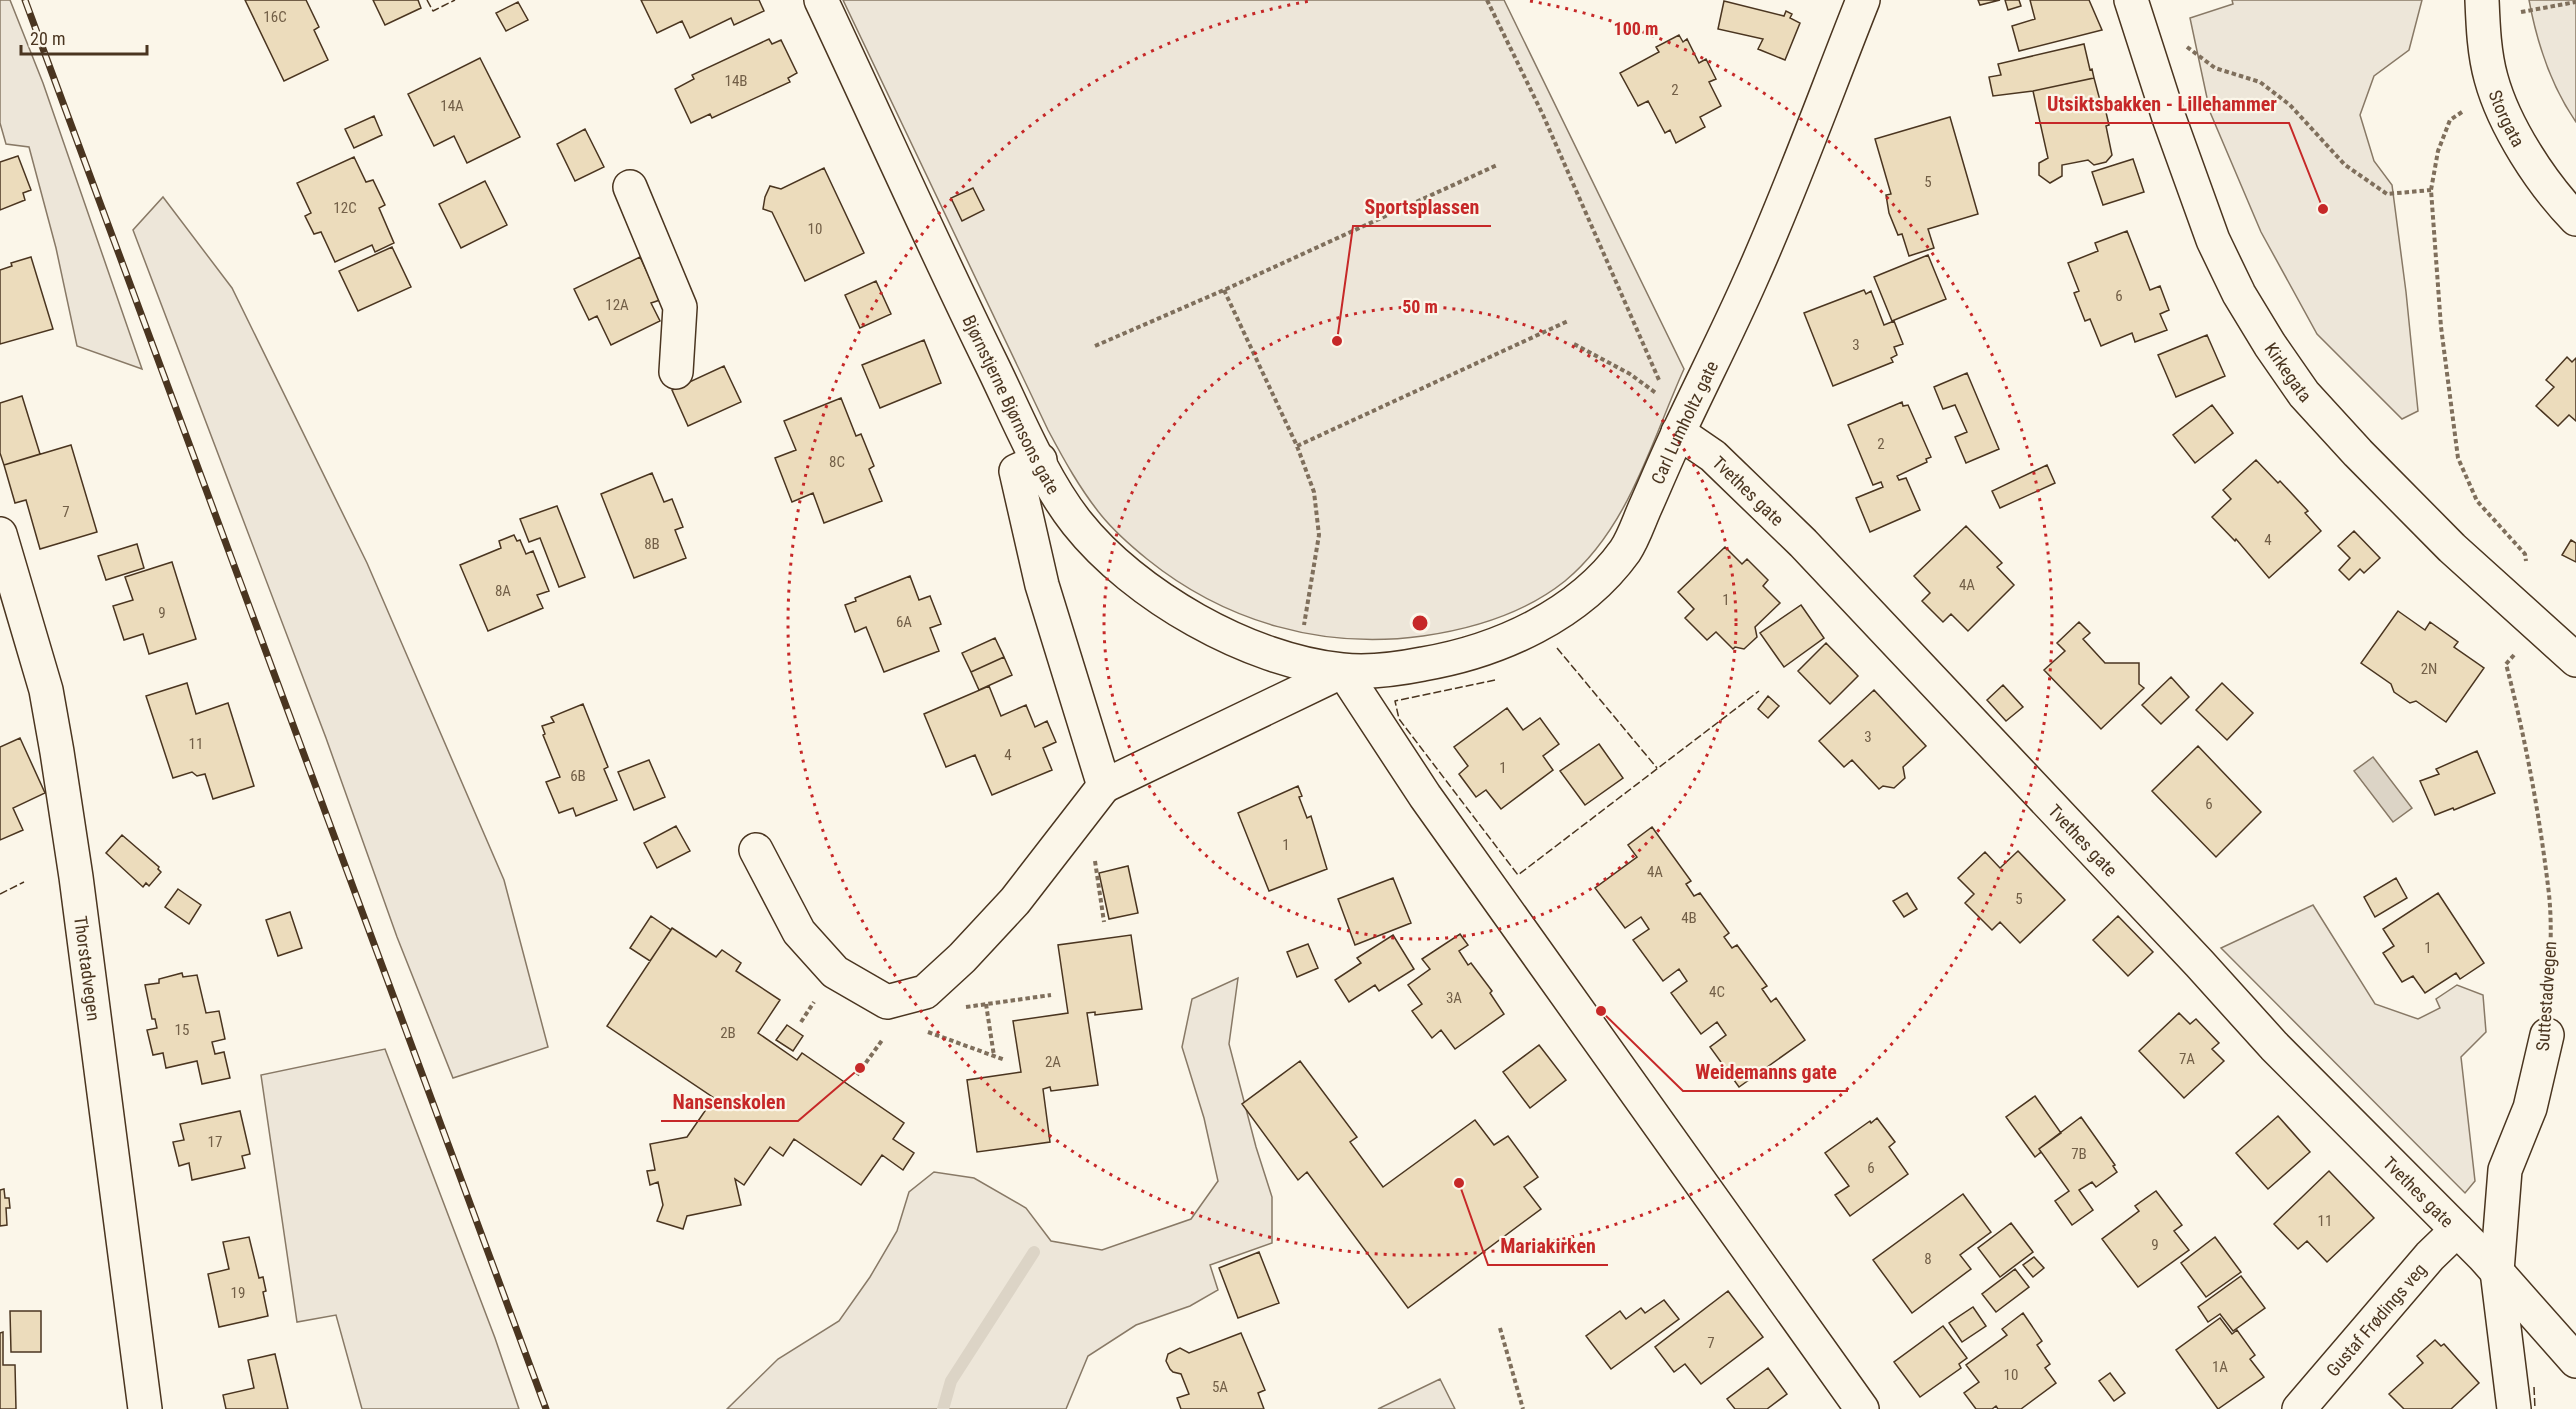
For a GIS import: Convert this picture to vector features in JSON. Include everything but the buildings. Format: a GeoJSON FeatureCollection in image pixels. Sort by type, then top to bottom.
{"type":"FeatureCollection","features":[{"type":"Feature","properties":{"kind":"street","name":"Bjørnstjerne Bjørnsons gate"},"geometry":{"type":"LineString","coordinates":[[821,0],[945,268],[1040,460],[1076,522],[1134,581],[1163,601],[1210,627],[1256,648],[1297,661],[1343,670]]}},
{"type":"Feature","properties":{"kind":"street","name":"Carl Lumholtz gate"},"geometry":{"type":"LineString","coordinates":[[1343,670],[1403,668],[1450,660],[1492,646],[1539,625],[1580,598],[1604,578],[1628,547],[1674,417],[1752,278],[1863,0]]}},
{"type":"Feature","properties":{"kind":"street","name":"Kirkegata"},"geometry":{"type":"LineString","coordinates":[[2131,0],[2145,37],[2169,118],[2213,240],[2239,294],[2270,345],[2304,394],[2358,453],[2452,548],[2576,660]]}},
{"type":"Feature","properties":{"kind":"street","name":"Storgata"},"geometry":{"type":"LineString","coordinates":[[2482,0],[2490,77],[2508,122],[2546,182],[2576,219]]}},
{"type":"Feature","properties":{"kind":"street"},"geometry":{"type":"LineString","coordinates":[[630,187],[680,307],[676,372]]}},
{"type":"Feature","properties":{"kind":"street","name":"Tvethes gate"},"geometry":{"type":"LineString","coordinates":[[1674,417],[1803,543],[2199,963],[2274,1046],[2490,1264],[2576,1361]]}},
{"type":"Feature","properties":{"kind":"street"},"geometry":{"type":"LineString","coordinates":[[1040,460],[1016,471],[1042,585],[1104,786]]}},
{"type":"Feature","properties":{"kind":"street","name":"Thorstadvegen"},"geometry":{"type":"LineString","coordinates":[[0,534],[46,690],[57,752],[76,877],[145,1409]]}},
{"type":"Feature","properties":{"kind":"street"},"geometry":{"type":"LineString","coordinates":[[756,850],[799,932],[835,972],[887,1002],[925,992],[962,958],[1015,901],[1104,786],[1343,670],[1425,796],[1862,1409]]}},
{"type":"Feature","properties":{"kind":"street","name":"Suttestadvegen"},"geometry":{"type":"LineString","coordinates":[[2514,1409],[2490,1264],[2505,1170],[2530,1108],[2547,1035]]}},
{"type":"Feature","properties":{"kind":"street","name":"Gustaf Frødings veg"},"geometry":{"type":"LineString","coordinates":[[2299,1409],[2430,1256],[2457,1230]]}},
{"type":"Feature","properties":{"kind":"path"},"geometry":{"type":"LineString","coordinates":[[1487,0],[1543,116],[1674,417]]}},
{"type":"Feature","properties":{"kind":"path"},"geometry":{"type":"LineString","coordinates":[[2515,14],[2576,2]]}},
{"type":"Feature","properties":{"kind":"path"},"geometry":{"type":"LineString","coordinates":[[2145,37],[2184,44],[2215,68],[2260,82],[2290,105],[2346,165],[2387,194],[2431,190]]}},
{"type":"Feature","properties":{"kind":"path"},"geometry":{"type":"LineString","coordinates":[[2498,96],[2473,105],[2450,120],[2438,151],[2431,190],[2441,327],[2458,458],[2477,501],[2525,554],[2526,563]]}},
{"type":"Feature","properties":{"kind":"path"},"geometry":{"type":"LineString","coordinates":[[1095,346],[1224,290],[1497,165]]}},
{"type":"Feature","properties":{"kind":"path"},"geometry":{"type":"LineString","coordinates":[[1224,290],[1297,446],[1314,492],[1319,535],[1297,661]]}},
{"type":"Feature","properties":{"kind":"path"},"geometry":{"type":"LineString","coordinates":[[1297,446],[1568,321]]}},
{"type":"Feature","properties":{"kind":"path"},"geometry":{"type":"LineString","coordinates":[[1574,344],[1630,374],[1674,417]]}},
{"type":"Feature","properties":{"kind":"path","name":"Suttestadvegen"},"geometry":{"type":"LineString","coordinates":[[2537,626],[2506,664],[2517,706],[2548,888],[2551,950],[2547,1035]]}},
{"type":"Feature","properties":{"kind":"path"},"geometry":{"type":"LineString","coordinates":[[986,1005],[994,1056]]}},
{"type":"Feature","properties":{"kind":"path"},"geometry":{"type":"LineString","coordinates":[[923,1030],[1005,1060]]}},
{"type":"Feature","properties":{"kind":"path"},"geometry":{"type":"LineString","coordinates":[[857,1075],[887,1034]]}},
{"type":"Feature","properties":{"kind":"path"},"geometry":{"type":"LineString","coordinates":[[1500,1328],[1523,1409]]}},
{"type":"Feature","properties":{"kind":"shaded area"},"geometry":{"type":"Polygon","coordinates":[[[0,0],[10,0],[43,83],[142,369],[77,346],[56,248],[29,147],[6,144],[0,123],[0,0]]]}},
{"type":"Feature","properties":{"kind":"shaded area"},"geometry":{"type":"Polygon","coordinates":[[[843,0],[1504,0],[1684,369],[1636,482],[1606,536],[1587,560],[1565,581],[1533,602],[1479,624],[1423,636],[1349,639],[1312,634],[1242,615],[1209,600],[1177,581],[1141,554],[1111,527],[1086,495],[1066,463],[1048,430],[843,0]]]}},
{"type":"Feature","properties":{"kind":"shaded area"},"geometry":{"type":"Polygon","coordinates":[[[2232,0],[2422,0],[2409,50],[2374,76],[2360,115],[2374,161],[2392,185],[2418,411],[2402,419],[2317,334],[2261,232],[2210,112],[2190,18],[2233,4],[2232,0]]]}},
{"type":"Feature","properties":{"kind":"shaded area"},"geometry":{"type":"Polygon","coordinates":[[[2529,0],[2576,0],[2576,122],[2559,94],[2546,64],[2529,0]]]}},
{"type":"Feature","properties":{"kind":"shaded area"},"geometry":{"type":"Polygon","coordinates":[[[163,197],[232,288],[367,563],[504,880],[548,1047],[453,1078],[397,937],[326,738],[133,230],[163,197]]]}},
{"type":"Feature","properties":{"kind":"shaded area"},"geometry":{"type":"Polygon","coordinates":[[[2373,757],[2412,808],[2393,822],[2354,771],[2373,757]]]}},
{"type":"Feature","properties":{"kind":"shaded area"},"geometry":{"type":"Polygon","coordinates":[[[2313,905],[2375,1004],[2418,1019],[2440,1008],[2436,999],[2457,985],[2483,995],[2486,1032],[2461,1057],[2475,1181],[2465,1193],[2221,948],[2313,905]]]}},
{"type":"Feature","properties":{"kind":"shaded area"},"geometry":{"type":"Polygon","coordinates":[[[1238,978],[1229,1044],[1256,1147],[1272,1197],[1272,1243],[1210,1265],[1218,1290],[1190,1306],[1136,1325],[1088,1356],[1066,1409],[727,1409],[778,1359],[839,1321],[870,1277],[897,1231],[909,1192],[934,1172],[974,1178],[1026,1208],[1051,1241],[1102,1250],[1191,1219],[1218,1181],[1204,1118],[1182,1047],[1192,999],[1238,978]]]}},
{"type":"Feature","properties":{"kind":"shaded area"},"geometry":{"type":"Polygon","coordinates":[[[385,1049],[495,1338],[519,1409],[362,1409],[336,1315],[297,1322],[261,1075],[385,1049]]]}},
{"type":"Feature","properties":{"kind":"shaded area"},"geometry":{"type":"Polygon","coordinates":[[[1440,1379],[1455,1409],[1378,1409],[1440,1379]]]}},
{"type":"Feature","properties":{"kind":"waterway"},"geometry":{"type":"LineString","coordinates":[[943,1409],[951,1381],[1034,1252]]}},
{"type":"Feature","properties":{"kind":"railway"},"geometry":{"type":"LineString","coordinates":[[25,0],[546,1409]]}},
{"type":"Feature","properties":{"kind":"fence"},"geometry":{"type":"LineString","coordinates":[[427,0],[433,11],[455,0]]}},
{"type":"Feature","properties":{"kind":"fence"},"geometry":{"type":"LineString","coordinates":[[1557,648],[1657,768]]}},
{"type":"Feature","properties":{"kind":"fence"},"geometry":{"type":"LineString","coordinates":[[1495,680],[1395,701],[1399,719],[1518,875],[1759,691]]}},
{"type":"Feature","properties":{"kind":"fence"},"geometry":{"type":"LineString","coordinates":[[0,894],[24,882]]}},
{"type":"Feature","properties":{"kind":"fence"},"geometry":{"type":"LineString","coordinates":[[2534,1387],[2535,1409]]}},
{"type":"Feature","properties":{"kind":"place","name":"Utsiktsbakken - Lillehammer"},"geometry":{"type":"Point","coordinates":[2323,209]}},
{"type":"Feature","properties":{"kind":"place","name":"Sportsplassen"},"geometry":{"type":"Point","coordinates":[1337,341]}},
{"type":"Feature","properties":{"kind":"place","name":"Weidemanns gate"},"geometry":{"type":"Point","coordinates":[1601,1011]}},
{"type":"Feature","properties":{"kind":"place","name":"Nansenskolen"},"geometry":{"type":"Point","coordinates":[860,1068]}},
{"type":"Feature","properties":{"kind":"place","name":"Mariakirken"},"geometry":{"type":"Point","coordinates":[1459,1183]}}]}
